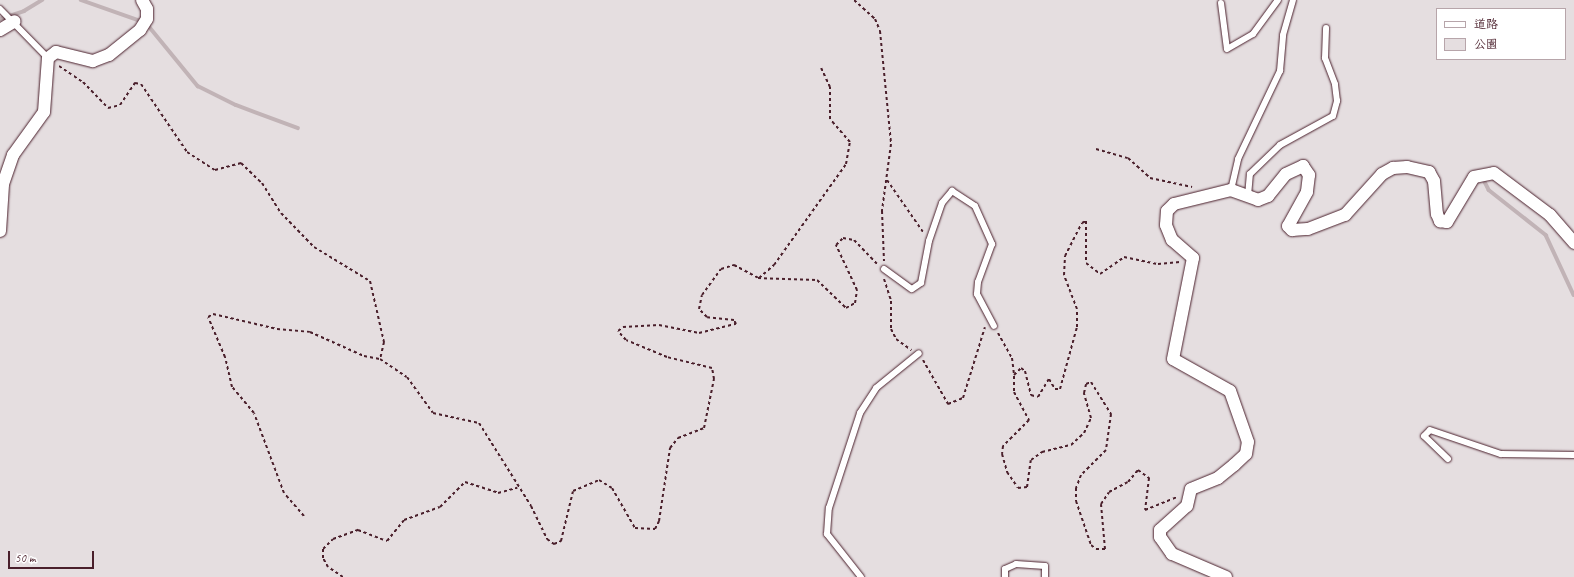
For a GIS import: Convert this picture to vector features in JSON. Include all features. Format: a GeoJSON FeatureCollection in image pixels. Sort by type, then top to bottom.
{"type":"FeatureCollection","features":[{"type":"Feature","properties":{"kind":"street"},"geometry":{"type":"LineString","coordinates":[[0,232],[3,184],[13,155],[44,112],[48,58],[56,52],[93,61],[109,55],[140,30],[148,19],[147,9],[142,0]]}},
{"type":"Feature","properties":{"kind":"street"},"geometry":{"type":"LineString","coordinates":[[0,30],[14,20]]}},
{"type":"Feature","properties":{"kind":"street"},"geometry":{"type":"LineString","coordinates":[[1226,577],[1199,568],[1164,547],[1160,530],[1187,506],[1186,499],[1191,489],[1218,478],[1246,454],[1248,442],[1230,391],[1173,359],[1193,258],[1172,240],[1166,225],[1167,211],[1174,204],[1231,190],[1258,200],[1268,196],[1286,174],[1303,166],[1309,175],[1307,192],[1288,226],[1292,230],[1308,229],[1345,215],[1382,174],[1392,168],[1407,167],[1429,172],[1434,181],[1437,214],[1440,221],[1447,222],[1474,177],[1494,173],[1550,215],[1574,243]]}},
{"type":"Feature","properties":{"kind":"lane"},"geometry":{"type":"LineString","coordinates":[[1221,3],[1227,50],[1253,34],[1278,0]]}},
{"type":"Feature","properties":{"kind":"lane"},"geometry":{"type":"LineString","coordinates":[[1231,190],[1238,159],[1280,71],[1283,35],[1293,0]]}},
{"type":"Feature","properties":{"kind":"lane"},"geometry":{"type":"LineString","coordinates":[[0,9],[14,20],[48,58]]}},
{"type":"Feature","properties":{"kind":"lane"},"geometry":{"type":"LineString","coordinates":[[1248,196],[1250,174],[1280,145],[1333,116],[1337,101],[1335,84],[1326,58],[1326,28]]}},
{"type":"Feature","properties":{"kind":"lane"},"geometry":{"type":"LineString","coordinates":[[884,269],[912,289],[921,283],[929,241],[942,203],[952,191],[975,206],[992,244],[978,282],[978,294],[994,326]]}},
{"type":"Feature","properties":{"kind":"lane"},"geometry":{"type":"LineString","coordinates":[[861,577],[827,534],[829,508],[860,413],[876,388],[918,352]]}},
{"type":"Feature","properties":{"kind":"lane"},"geometry":{"type":"LineString","coordinates":[[1448,459],[1424,436],[1430,430],[1501,454],[1574,455]]}},
{"type":"Feature","properties":{"kind":"lane"},"geometry":{"type":"LineString","coordinates":[[1005,577],[1005,569],[1016,564],[1033,564],[1045,566],[1045,577]]}},
{"type":"Feature","properties":{"kind":"path"},"geometry":{"type":"LineString","coordinates":[[854,0],[875,19],[880,31],[891,144],[882,211],[884,286],[891,301],[891,329],[905,348],[918,352],[948,404],[963,398],[986,327],[984,321]]}},
{"type":"Feature","properties":{"kind":"path"},"geometry":{"type":"LineString","coordinates":[[48,58],[83,82],[108,108],[120,105],[135,83],[141,84],[186,152],[215,170],[241,163],[262,183],[282,213],[314,247],[370,281],[384,342],[380,360]]}},
{"type":"Feature","properties":{"kind":"path"},"geometry":{"type":"LineString","coordinates":[[758,278],[774,265],[846,164],[850,142],[830,119],[830,87],[821,68]]}},
{"type":"Feature","properties":{"kind":"path"},"geometry":{"type":"LineString","coordinates":[[1096,149],[1128,158],[1150,178],[1195,188]]}},
{"type":"Feature","properties":{"kind":"path"},"geometry":{"type":"LineString","coordinates":[[886,179],[929,241]]}},
{"type":"Feature","properties":{"kind":"path"},"geometry":{"type":"LineString","coordinates":[[1014,375],[1021,368],[1025,371],[1031,395],[1038,396],[1049,379],[1055,389],[1060,389],[1077,327],[1077,309],[1064,275],[1065,256],[1082,223],[1086,221],[1086,263],[1100,274],[1124,257],[1158,264],[1193,258]]}},
{"type":"Feature","properties":{"kind":"path"},"geometry":{"type":"LineString","coordinates":[[304,516],[284,493],[254,413],[232,387],[225,357],[208,317],[213,314],[277,329],[310,332],[364,356],[380,360],[407,378],[433,413],[479,423],[517,488],[531,506],[547,539],[554,544],[560,541],[573,491],[598,480],[612,488],[635,528],[654,529],[659,521],[670,448],[678,438],[704,428],[714,379],[712,368],[667,357],[626,340],[618,332],[623,327],[659,326],[699,333],[736,324],[734,320],[707,317],[698,310],[702,295],[721,268],[734,265],[758,278],[817,280],[846,308],[855,303],[857,290],[836,245],[843,238],[854,240],[884,269]]}},
{"type":"Feature","properties":{"kind":"path"},"geometry":{"type":"LineString","coordinates":[[986,327],[994,326],[1012,358],[1014,392],[1029,420],[1003,446],[1002,454],[1007,472],[1018,488],[1027,488],[1031,460],[1042,452],[1072,445],[1084,433],[1091,418],[1084,393],[1086,384],[1091,382],[1110,414],[1106,450],[1081,475],[1076,488],[1079,508],[1091,545],[1096,549],[1105,549],[1101,504],[1109,492],[1128,482],[1138,470],[1150,478],[1145,510],[1177,497],[1186,499]]}},
{"type":"Feature","properties":{"kind":"path"},"geometry":{"type":"LineString","coordinates":[[343,577],[328,567],[323,558],[322,549],[333,539],[358,530],[387,541],[404,520],[440,507],[465,482],[498,493],[517,488]]}},
{"type":"Feature","properties":{"kind":"green space"},"geometry":{"type":"Polygon","coordinates":[[[0,0],[1574,0],[1574,577],[0,577],[0,0]]]}},
{"type":"Feature","properties":{"kind":"waterway"},"geometry":{"type":"LineString","coordinates":[[0,19],[24,11],[42,0]]}},
{"type":"Feature","properties":{"kind":"waterway"},"geometry":{"type":"LineString","coordinates":[[81,0],[141,21]]}},
{"type":"Feature","properties":{"kind":"waterway"},"geometry":{"type":"LineString","coordinates":[[148,25],[198,86],[236,105],[298,128]]}},
{"type":"Feature","properties":{"kind":"waterway"},"geometry":{"type":"LineString","coordinates":[[1484,180],[1489,190],[1546,235],[1574,295]]}}]}
